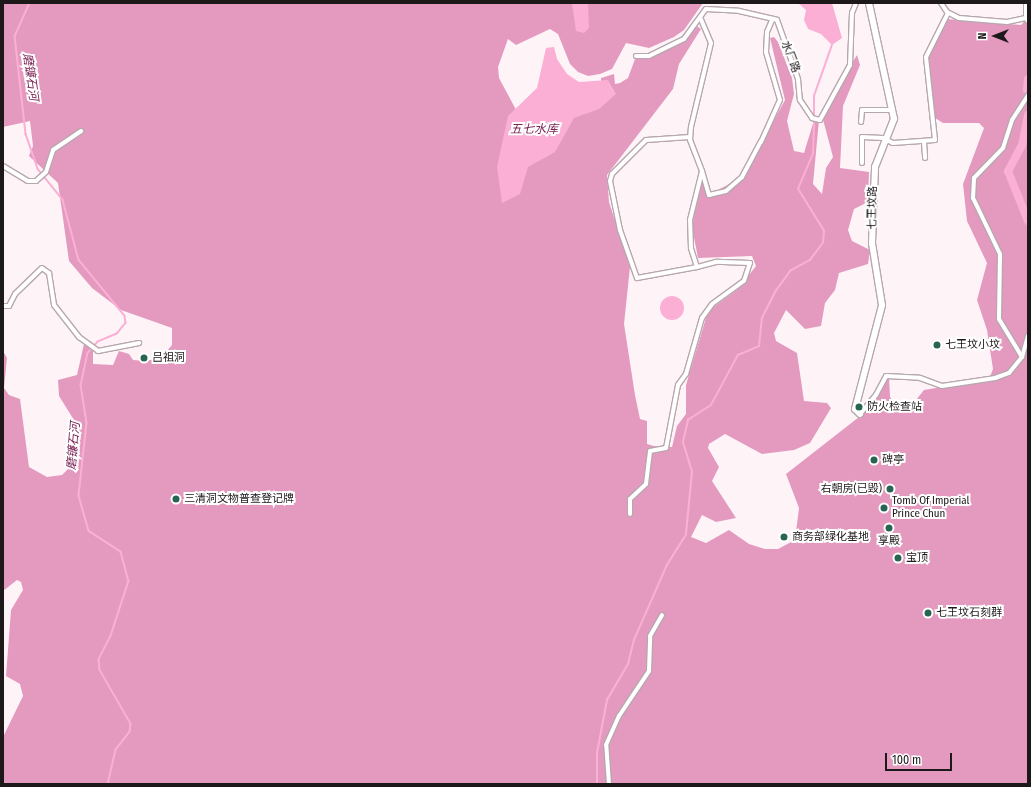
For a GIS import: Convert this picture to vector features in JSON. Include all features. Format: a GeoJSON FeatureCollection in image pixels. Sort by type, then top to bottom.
{"type":"FeatureCollection","features":[{"type":"Feature","properties":{"kind":"street","name":"水厂路"},"geometry":{"type":"LineString","coordinates":[[772,20],[777,20],[803,108],[812,118],[820,120],[850,65],[852,13],[856,3]]}},
{"type":"Feature","properties":{"kind":"street","name":"七王坟路"},"geometry":{"type":"LineString","coordinates":[[860,414],[855,408],[882,305],[874,262],[873,186],[875,168],[894,119],[869,3]]}},
{"type":"Feature","properties":{"kind":"street"},"geometry":{"type":"LineString","coordinates":[[941,3],[948,13],[959,18],[991,21],[1027,20],[1026,3]]}},
{"type":"Feature","properties":{"kind":"street"},"geometry":{"type":"LineString","coordinates":[[636,56],[649,56],[684,39],[700,17],[706,9],[716,8],[772,20],[767,32],[766,52],[780,100],[761,142],[742,177],[726,191],[710,195],[690,137],[711,43],[700,17]]}},
{"type":"Feature","properties":{"kind":"street"},"geometry":{"type":"LineString","coordinates":[[862,163],[862,137],[883,138],[886,142],[924,142],[936,136],[926,57],[948,13]]}},
{"type":"Feature","properties":{"kind":"street"},"geometry":{"type":"LineString","coordinates":[[1022,357],[999,319],[1000,254],[973,198],[974,178],[993,154],[1003,148],[1012,120],[1028,95]]}},
{"type":"Feature","properties":{"kind":"street"},"geometry":{"type":"LineString","coordinates":[[861,122],[862,110],[892,110]]}},
{"type":"Feature","properties":{"kind":"street"},"geometry":{"type":"LineString","coordinates":[[3,166],[28,181],[42,177],[46,172],[52,150],[81,131]]}},
{"type":"Feature","properties":{"kind":"street"},"geometry":{"type":"LineString","coordinates":[[630,514],[630,499],[646,484],[650,451],[666,448],[678,385],[686,374],[702,318],[712,304],[744,281],[750,263],[716,262],[636,278],[620,230],[610,181],[612,174],[646,140],[690,137]]}},
{"type":"Feature","properties":{"kind":"street"},"geometry":{"type":"LineString","coordinates":[[924,142],[925,158]]}},
{"type":"Feature","properties":{"kind":"street"},"geometry":{"type":"LineString","coordinates":[[697,267],[691,248],[690,220],[702,171]]}},
{"type":"Feature","properties":{"kind":"street"},"geometry":{"type":"LineString","coordinates":[[3,306],[9,306],[15,294],[42,268],[49,273],[58,312],[79,337],[96,349],[117,350],[139,343]]}},
{"type":"Feature","properties":{"kind":"street"},"geometry":{"type":"LineString","coordinates":[[860,414],[876,395],[886,376],[956,385],[1009,373],[1022,357],[1028,336]]}},
{"type":"Feature","properties":{"kind":"street"},"geometry":{"type":"LineString","coordinates":[[609,784],[606,745],[619,716],[649,671],[650,636],[662,615]]}},
{"type":"Feature","properties":{"kind":"shaded area"},"geometry":{"type":"Polygon","coordinates":[[[4,3],[703,3],[684,30],[674,37],[649,48],[626,43],[612,69],[600,74],[588,76],[578,72],[570,64],[558,34],[550,29],[516,45],[508,39],[498,67],[499,78],[522,121],[552,140],[601,86],[601,78],[614,74],[615,84],[620,83],[628,78],[635,59],[688,35],[697,26],[701,29],[679,64],[673,89],[607,175],[609,202],[630,267],[624,324],[635,395],[640,419],[647,421],[647,444],[654,446],[672,447],[677,426],[686,414],[686,385],[708,311],[737,290],[756,266],[752,256],[698,258],[692,227],[702,177],[708,195],[743,177],[785,100],[770,38],[774,37],[778,42],[792,78],[794,94],[787,121],[794,151],[804,153],[815,117],[819,120],[813,184],[822,194],[826,168],[833,157],[821,112],[857,55],[860,65],[843,106],[840,168],[869,172],[868,202],[854,209],[848,230],[852,241],[870,250],[868,264],[839,273],[835,290],[825,303],[821,326],[805,329],[786,310],[774,333],[776,341],[797,353],[804,401],[827,403],[831,408],[810,443],[794,450],[762,454],[725,434],[709,444],[708,448],[719,467],[712,481],[736,518],[716,522],[702,515],[691,537],[706,543],[729,530],[749,544],[765,549],[778,549],[795,540],[799,508],[786,474],[859,417],[889,376],[890,397],[898,409],[908,410],[924,390],[989,379],[993,369],[987,330],[977,300],[987,263],[967,221],[963,184],[984,128],[979,123],[943,123],[935,118],[927,57],[947,19],[1021,25],[1028,17],[1028,784],[3,784],[3,737],[23,696],[20,684],[6,676],[11,610],[23,590],[21,582],[17,580],[3,591],[3,351],[7,358],[4,388],[9,395],[20,399],[29,467],[47,477],[62,475],[73,464],[78,447],[74,420],[59,396],[58,380],[77,375],[84,344],[89,341],[93,343],[93,364],[113,365],[119,351],[129,354],[133,360],[145,361],[161,358],[172,345],[172,328],[121,310],[92,288],[69,261],[58,183],[29,156],[33,146],[30,121],[3,127],[4,3]]]}},
{"type":"Feature","properties":{"kind":"water"},"geometry":{"type":"Polygon","coordinates":[[[572,3],[588,3],[589,28],[584,33],[576,31],[572,3]]]}},
{"type":"Feature","properties":{"kind":"water"},"geometry":{"type":"Polygon","coordinates":[[[798,3],[832,3],[842,38],[832,45],[821,34],[808,29],[804,20],[806,10],[798,3]]]}},
{"type":"Feature","properties":{"kind":"water","name":"五七水库"},"geometry":{"type":"Polygon","coordinates":[[[554,47],[557,59],[567,74],[579,82],[608,80],[616,94],[599,109],[574,118],[555,152],[528,167],[520,194],[502,203],[497,167],[508,116],[537,88],[546,48],[554,47]]]}},
{"type":"Feature","properties":{"kind":"water"},"geometry":{"type":"Polygon","coordinates":[[[672,296],[681,299],[684,308],[681,317],[672,320],[663,317],[660,308],[663,299],[672,296]]]}},
{"type":"Feature","properties":{"kind":"waterway","name":"磨镰石河"},"geometry":{"type":"LineString","coordinates":[[30,3],[15,36],[26,134],[38,169],[63,200],[79,260],[125,316],[126,323],[117,334],[98,342],[88,353],[81,385],[87,423],[79,496],[89,531],[121,552],[129,581],[111,636],[99,660],[100,670],[131,724],[130,732],[116,750],[108,784]]}},
{"type":"Feature","properties":{"kind":"waterway"},"geometry":{"type":"LineString","coordinates":[[814,116],[814,96],[832,45]]}},
{"type":"Feature","properties":{"kind":"waterway"},"geometry":{"type":"LineString","coordinates":[[1027,90],[1028,79]]}},
{"type":"Feature","properties":{"kind":"waterway"},"geometry":{"type":"LineString","coordinates":[[1028,115],[1022,145],[1008,171],[1028,221]]}},
{"type":"Feature","properties":{"kind":"waterway"},"geometry":{"type":"LineString","coordinates":[[597,784],[597,753],[607,700],[628,664],[634,640],[667,565],[686,534],[692,472],[683,442],[688,420],[711,405],[738,355],[759,346],[762,318],[775,292],[790,271],[810,260],[823,243],[824,231],[798,189],[813,154],[814,120]]}},
{"type":"Feature","properties":{"kind":"place","name":"七王坟小坟"},"geometry":{"type":"Point","coordinates":[937,345]}},
{"type":"Feature","properties":{"kind":"place","name":"吕祖洞"},"geometry":{"type":"Point","coordinates":[144,358]}},
{"type":"Feature","properties":{"kind":"place","name":"防火检查站"},"geometry":{"type":"Point","coordinates":[859,407]}},
{"type":"Feature","properties":{"kind":"place","name":"碑亭"},"geometry":{"type":"Point","coordinates":[874,460]}},
{"type":"Feature","properties":{"kind":"place","name":"右朝房(已毁)"},"geometry":{"type":"Point","coordinates":[890,489]}},
{"type":"Feature","properties":{"kind":"place","name":"三清洞文物普查登记牌"},"geometry":{"type":"Point","coordinates":[176,499]}},
{"type":"Feature","properties":{"kind":"place","name":"Tomb Of Imperial Prince Chun"},"geometry":{"type":"Point","coordinates":[884,508]}},
{"type":"Feature","properties":{"kind":"place","name":"享殿"},"geometry":{"type":"Point","coordinates":[889,528]}},
{"type":"Feature","properties":{"kind":"place","name":"商务部绿化基地"},"geometry":{"type":"Point","coordinates":[784,537]}},
{"type":"Feature","properties":{"kind":"place","name":"宝顶"},"geometry":{"type":"Point","coordinates":[898,558]}},
{"type":"Feature","properties":{"kind":"place","name":"七王坟石刻群"},"geometry":{"type":"Point","coordinates":[928,613]}}]}
